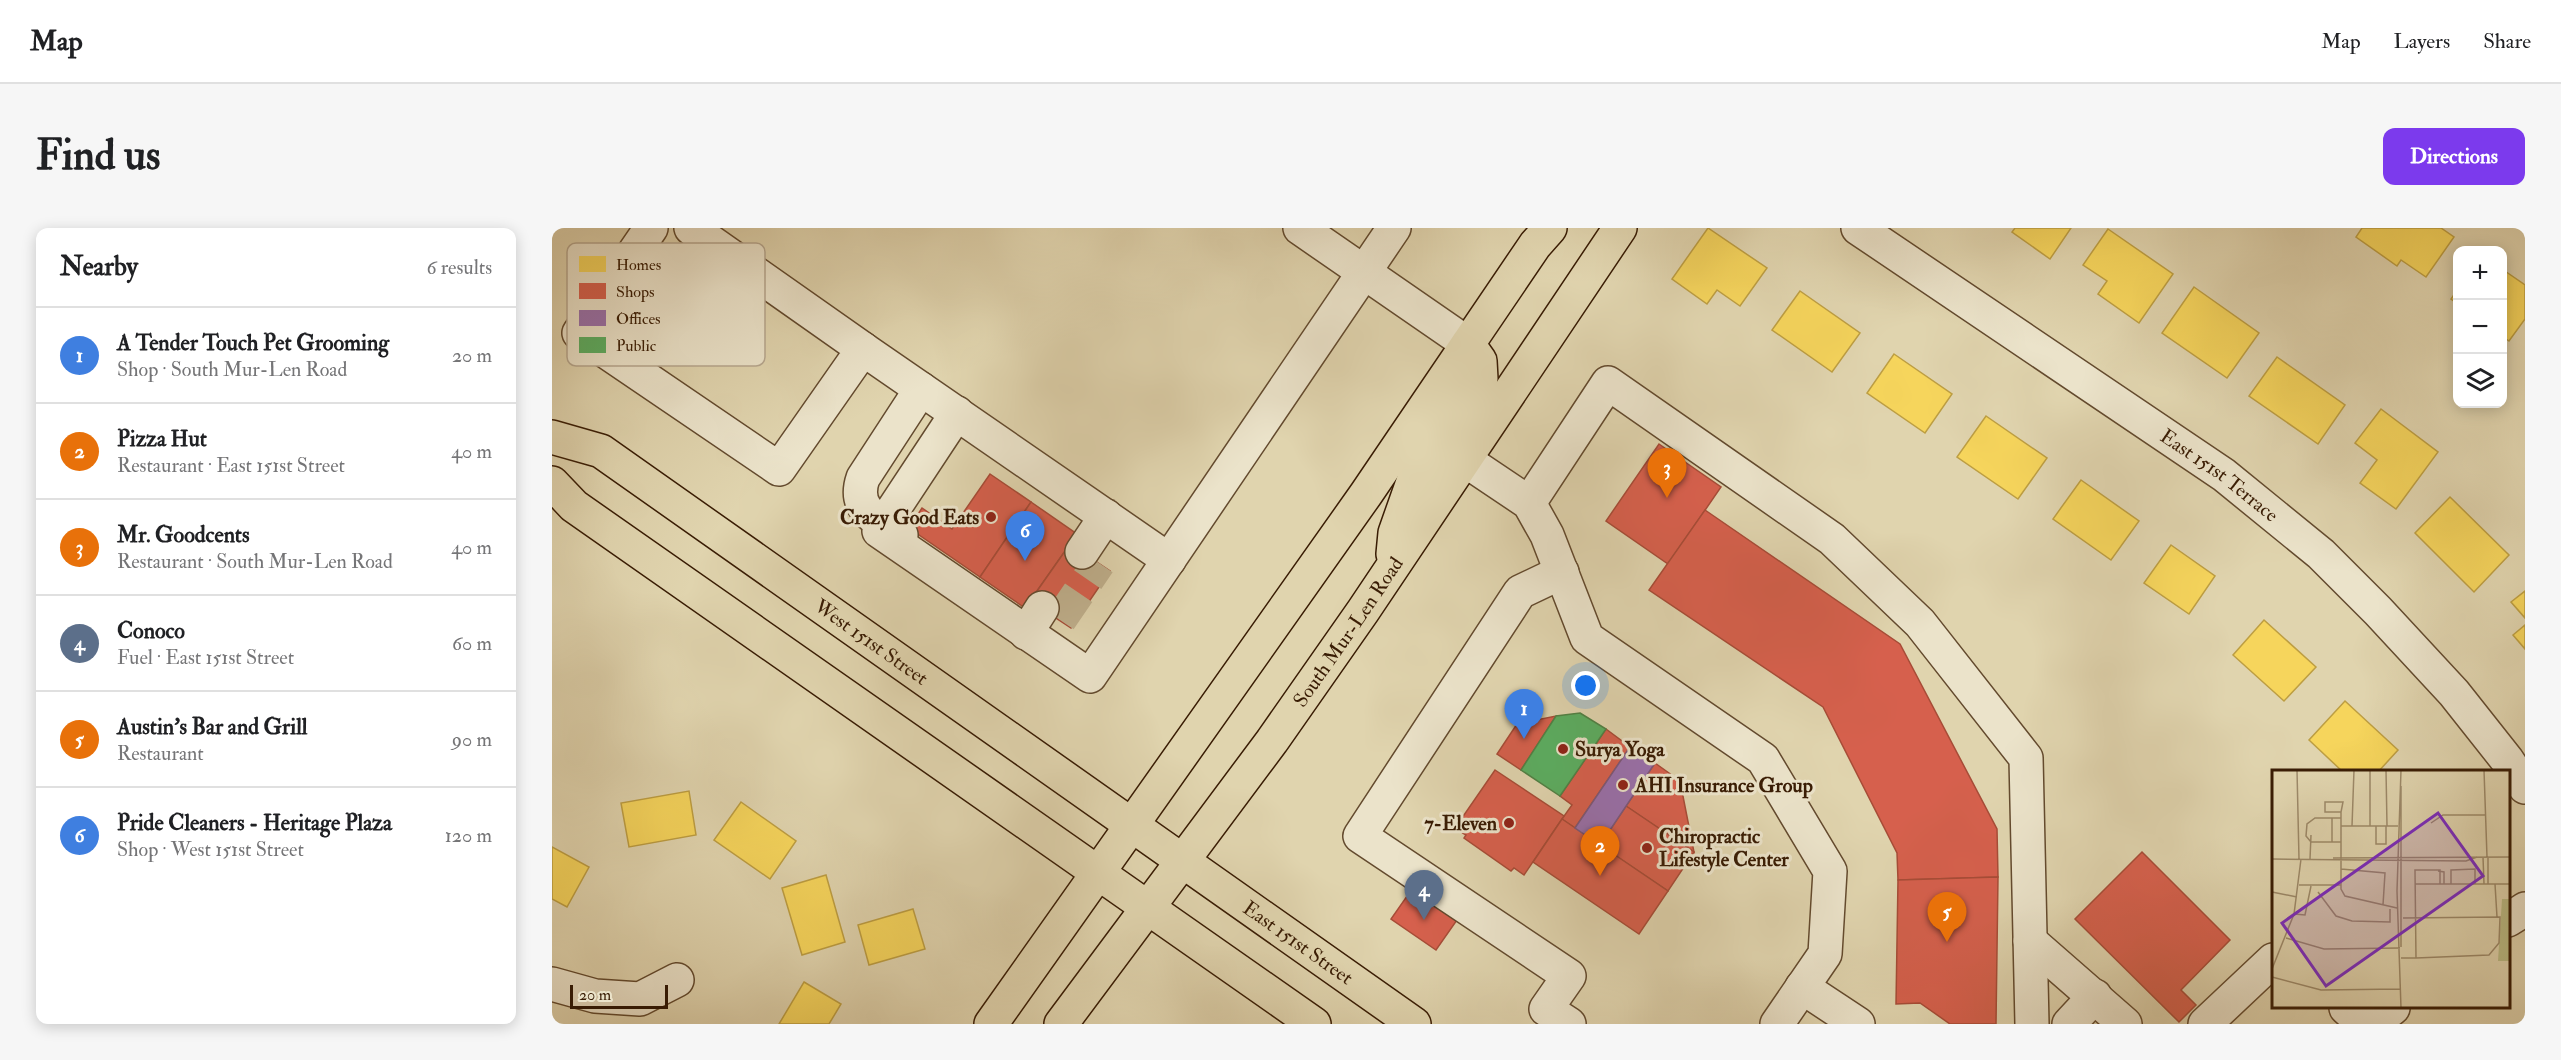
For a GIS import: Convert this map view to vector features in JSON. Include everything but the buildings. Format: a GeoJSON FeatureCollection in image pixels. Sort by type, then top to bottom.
{"type":"FeatureCollection","features":[{"type":"Feature","properties":{"kind":"main road"},"geometry":{"type":"LineString","coordinates":[[991,1024],[1353,512],[1535,244],[1550,228]]}},
{"type":"Feature","properties":{"kind":"main road","name":"South Mur-Len Road"},"geometry":{"type":"LineString","coordinates":[[1061,1024],[1272,741],[1392,569],[1620,228]]}},
{"type":"Feature","properties":{"kind":"main road"},"geometry":{"type":"LineString","coordinates":[[1392,569],[1395,533],[1414,479],[1481,379],[1480,361],[1468,344]]}},
{"type":"Feature","properties":{"kind":"main road","name":"West 151st Street"},"geometry":{"type":"LineString","coordinates":[[552,437],[601,451],[1183,862]]}},
{"type":"Feature","properties":{"kind":"main road"},"geometry":{"type":"LineString","coordinates":[[552,483],[584,513],[1314,1024]]}},
{"type":"Feature","properties":{"kind":"main road","name":"East 151st Street"},"geometry":{"type":"LineString","coordinates":[[1183,862],[1414,1024]]}},
{"type":"Feature","properties":{"kind":"street"},"geometry":{"type":"LineString","coordinates":[[641,243],[651,228]]}},
{"type":"Feature","properties":{"kind":"street"},"geometry":{"type":"LineString","coordinates":[[692,228],[713,243]]}},
{"type":"Feature","properties":{"kind":"street"},"geometry":{"type":"LineString","coordinates":[[1300,228],[1468,344]]}},
{"type":"Feature","properties":{"kind":"street"},"geometry":{"type":"LineString","coordinates":[[921,389],[863,478],[859,490],[861,502],[867,512],[976,587],[993,602],[996,612],[1043,627],[1090,676],[1394,228]]}},
{"type":"Feature","properties":{"kind":"street","name":"East 151st Terrace"},"geometry":{"type":"LineString","coordinates":[[1858,228],[2224,475],[2321,554],[2378,610],[2454,693],[2507,760],[2525,787]]}},
{"type":"Feature","properties":{"kind":"street"},"geometry":{"type":"LineString","coordinates":[[765,280],[1169,560]]}},
{"type":"Feature","properties":{"kind":"street"},"geometry":{"type":"LineString","coordinates":[[628,366],[779,469],[863,349]]}},
{"type":"Feature","properties":{"kind":"street"},"geometry":{"type":"LineString","coordinates":[[1529,503],[1608,383],[1832,539],[1920,623],[2026,758],[2032,1024]]}},
{"type":"Feature","properties":{"kind":"street"},"geometry":{"type":"LineString","coordinates":[[884,524],[957,413]]}},
{"type":"Feature","properties":{"kind":"street"},"geometry":{"type":"LineString","coordinates":[[1465,460],[1529,503],[1548,535],[1587,638],[1763,759],[1830,871],[1825,954],[1777,1024]]}},
{"type":"Feature","properties":{"kind":"street"},"geometry":{"type":"LineString","coordinates":[[1090,558],[1114,522]]}},
{"type":"Feature","properties":{"kind":"street"},"geometry":{"type":"LineString","coordinates":[[1562,572],[1520,592],[1360,836],[1569,976],[1546,1008],[1569,1024]]}},
{"type":"Feature","properties":{"kind":"street"},"geometry":{"type":"LineString","coordinates":[[2510,919],[2525,909]]}},
{"type":"Feature","properties":{"kind":"street"},"geometry":{"type":"LineString","coordinates":[[2030,941],[2125,1024]]}},
{"type":"Feature","properties":{"kind":"street"},"geometry":{"type":"LineString","coordinates":[[2205,1024],[2272,961]]}},
{"type":"Feature","properties":{"kind":"street"},"geometry":{"type":"LineString","coordinates":[[552,984],[595,996],[640,999],[677,980]]}},
{"type":"Feature","properties":{"kind":"street"},"geometry":{"type":"LineString","coordinates":[[1802,987],[1858,1024]]}},
{"type":"Feature","properties":{"kind":"street"},"geometry":{"type":"LineString","coordinates":[[2069,1024],[2095,996]]}},
{"type":"Feature","properties":{"kind":"street"},"geometry":{"type":"LineString","coordinates":[[2347,1009],[2364,1024]]}},
{"type":"Feature","properties":{"kind":"street"},"geometry":{"type":"LineString","coordinates":[[2372,1024],[2392,1009]]}},
{"type":"Feature","properties":{"kind":"tunnel"},"geometry":{"type":"LineString","coordinates":[[1060,620],[1099,563]]}},
{"type":"Feature","properties":{"kind":"place","name":"Mr. Goodcents"},"geometry":{"type":"Point","coordinates":[1667,498]}},
{"type":"Feature","properties":{"kind":"place","name":"Crazy Good Eats"},"geometry":{"type":"Point","coordinates":[991,517]}},
{"type":"Feature","properties":{"kind":"place","name":"Pride Cleaners - Heritage Plaza"},"geometry":{"type":"Point","coordinates":[1025,561]}},
{"type":"Feature","properties":{"kind":"place","name":"A Tender Touch Pet Grooming"},"geometry":{"type":"Point","coordinates":[1524,739]}},
{"type":"Feature","properties":{"kind":"place","name":"Surya Yoga"},"geometry":{"type":"Point","coordinates":[1563,749]}},
{"type":"Feature","properties":{"kind":"place","name":"AHI Insurance Group"},"geometry":{"type":"Point","coordinates":[1623,785]}},
{"type":"Feature","properties":{"kind":"place","name":"7-Eleven"},"geometry":{"type":"Point","coordinates":[1509,823]}},
{"type":"Feature","properties":{"kind":"place","name":"Chiropractic Lifestyle Center"},"geometry":{"type":"Point","coordinates":[1647,848]}},
{"type":"Feature","properties":{"kind":"place","name":"Pizza Hut"},"geometry":{"type":"Point","coordinates":[1600,876]}},
{"type":"Feature","properties":{"kind":"place","name":"Conoco"},"geometry":{"type":"Point","coordinates":[1424,920]}},
{"type":"Feature","properties":{"kind":"place","name":"Austin's Bar and Grill"},"geometry":{"type":"Point","coordinates":[1947,942]}}]}
